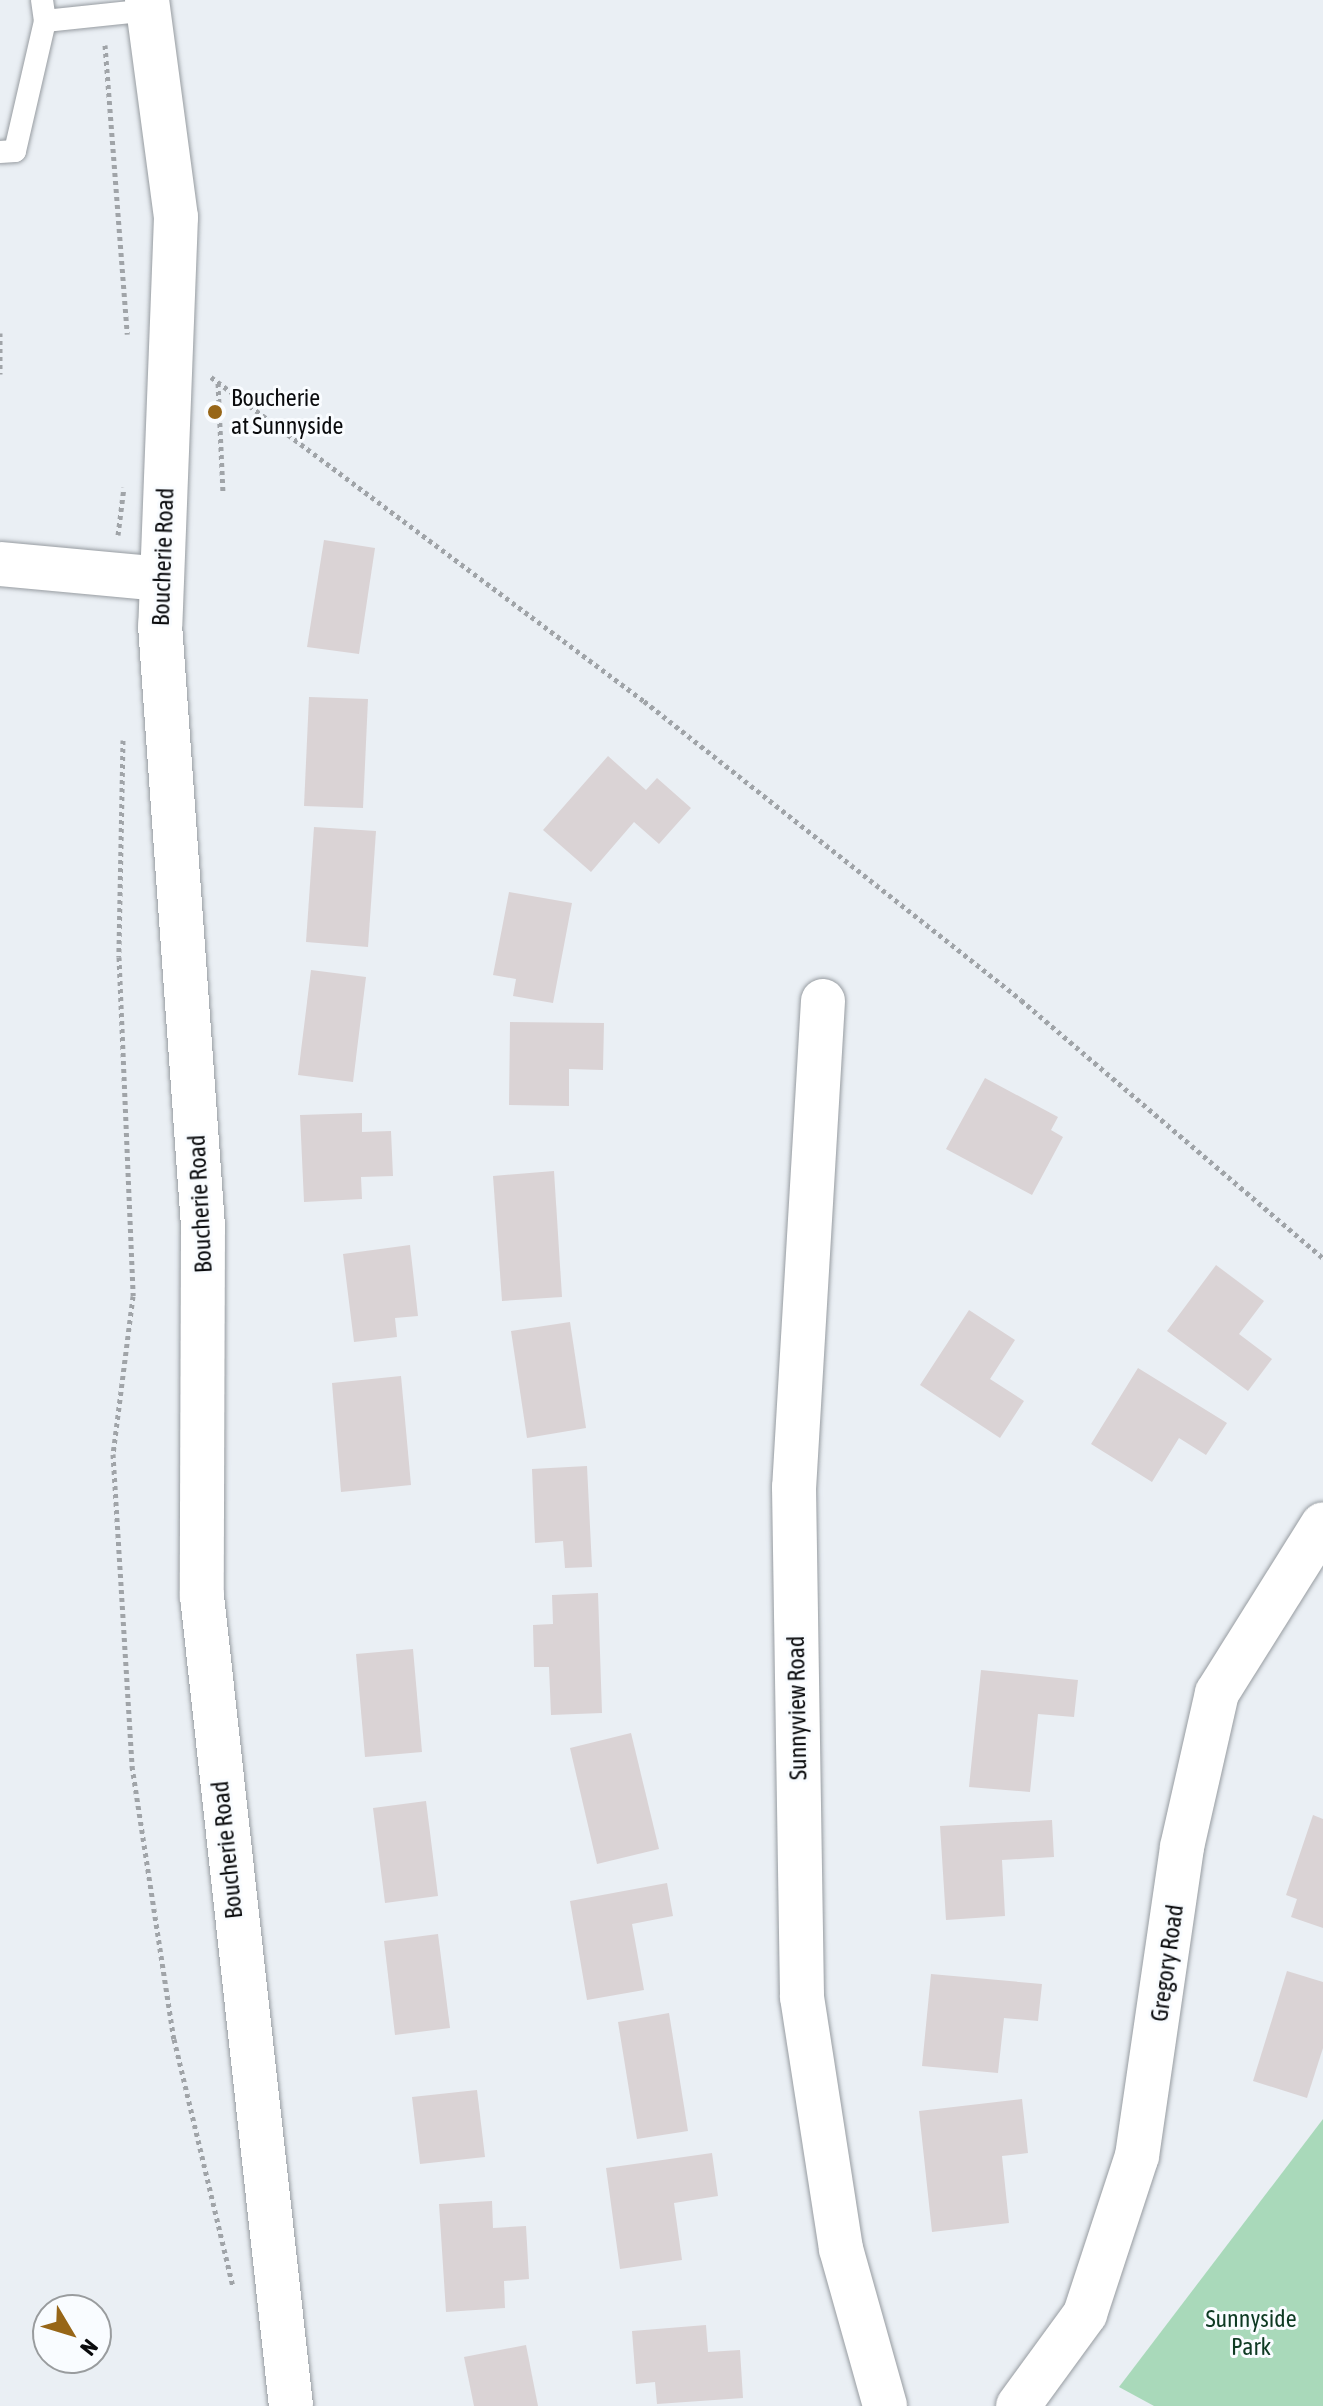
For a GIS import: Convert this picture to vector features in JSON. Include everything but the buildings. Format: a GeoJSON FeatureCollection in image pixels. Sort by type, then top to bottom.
{"type":"FeatureCollection","features":[{"type":"Feature","properties":{"kind":"street","name":"Boucherie Road"},"geometry":{"type":"LineString","coordinates":[[148,5],[176,217],[161,579],[203,1226],[202,1596],[291,2406]]}},
{"type":"Feature","properties":{"kind":"street"},"geometry":{"type":"LineString","coordinates":[[0,564],[161,579]]}},
{"type":"Feature","properties":{"kind":"street","name":"Sunnyview Road"},"geometry":{"type":"LineString","coordinates":[[823,1001],[794,1487],[802,1997],[841,2249],[885,2406]]}},
{"type":"Feature","properties":{"kind":"street","name":"Gregory Road"},"geometry":{"type":"LineString","coordinates":[[1018,2406],[1085,2314],[1137,2156],[1182,1847],[1217,1693],[1323,1524]]}},
{"type":"Feature","properties":{"kind":"lane"},"geometry":{"type":"LineString","coordinates":[[0,152],[15,151],[43,11],[102,15],[148,5]]}},
{"type":"Feature","properties":{"kind":"path"},"geometry":{"type":"LineString","coordinates":[[102,15],[128,345]]}},
{"type":"Feature","properties":{"kind":"path"},"geometry":{"type":"LineString","coordinates":[[0,333],[0,374]]}},
{"type":"Feature","properties":{"kind":"path"},"geometry":{"type":"LineString","coordinates":[[171,349],[656,710],[1021,1000],[1323,1258]]}},
{"type":"Feature","properties":{"kind":"path"},"geometry":{"type":"LineString","coordinates":[[218,383],[223,494]]}},
{"type":"Feature","properties":{"kind":"path"},"geometry":{"type":"LineString","coordinates":[[118,575],[118,494],[127,482]]}},
{"type":"Feature","properties":{"kind":"path"},"geometry":{"type":"LineString","coordinates":[[124,721],[119,957],[133,1296],[113,1454],[132,1766],[174,2039],[234,2299]]}},
{"type":"Feature","properties":{"kind":"green space","name":"Sunnyside Park"},"geometry":{"type":"Polygon","coordinates":[[[1323,2119],[1323,2406],[1154,2406],[1119,2387],[1323,2119]]]}},
{"type":"Feature","properties":{"kind":"place","name":"Boucherie at Sunnyside"},"geometry":{"type":"Point","coordinates":[215,412]}}]}
